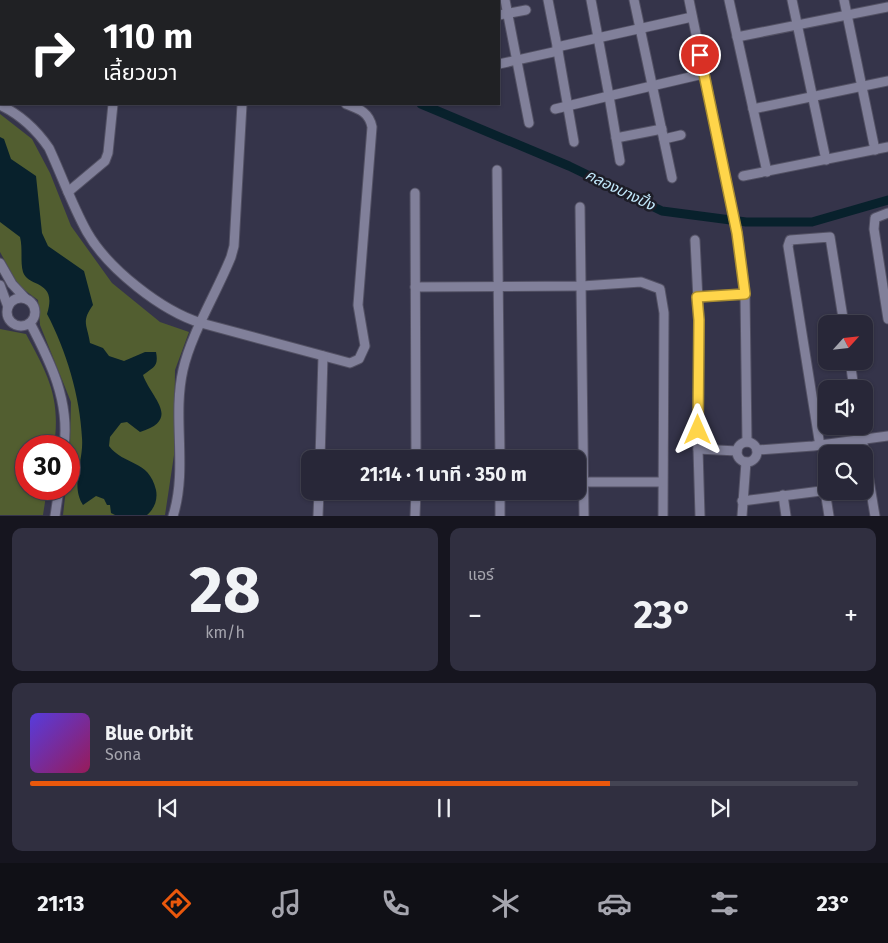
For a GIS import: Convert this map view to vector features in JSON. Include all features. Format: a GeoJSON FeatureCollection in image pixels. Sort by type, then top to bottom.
{"type":"FeatureCollection","features":[{"type":"Feature","properties":{"kind":"street"},"geometry":{"type":"LineString","coordinates":[[505,0],[503,15],[516,60],[529,123]]}},
{"type":"Feature","properties":{"kind":"street"},"geometry":{"type":"LineString","coordinates":[[548,0],[569,105],[574,142]]}},
{"type":"Feature","properties":{"kind":"street"},"geometry":{"type":"LineString","coordinates":[[591,0],[620,161]]}},
{"type":"Feature","properties":{"kind":"street"},"geometry":{"type":"LineString","coordinates":[[634,0],[672,178]]}},
{"type":"Feature","properties":{"kind":"street"},"geometry":{"type":"LineString","coordinates":[[689,0],[738,238],[745,294],[747,442]]}},
{"type":"Feature","properties":{"kind":"street"},"geometry":{"type":"LineString","coordinates":[[729,0],[767,172]]}},
{"type":"Feature","properties":{"kind":"street"},"geometry":{"type":"LineString","coordinates":[[792,0],[826,160]]}},
{"type":"Feature","properties":{"kind":"street"},"geometry":{"type":"LineString","coordinates":[[844,0],[875,150]]}},
{"type":"Feature","properties":{"kind":"street"},"geometry":{"type":"LineString","coordinates":[[737,37],[888,7]]}},
{"type":"Feature","properties":{"kind":"street"},"geometry":{"type":"LineString","coordinates":[[503,15],[526,10]]}},
{"type":"Feature","properties":{"kind":"street"},"geometry":{"type":"LineString","coordinates":[[500,64],[692,18]]}},
{"type":"Feature","properties":{"kind":"street"},"geometry":{"type":"LineString","coordinates":[[555,109],[703,74]]}},
{"type":"Feature","properties":{"kind":"street"},"geometry":{"type":"LineString","coordinates":[[753,109],[888,81]]}},
{"type":"Feature","properties":{"kind":"street"},"geometry":{"type":"LineString","coordinates":[[0,105],[26,120],[49,148],[88,234],[123,274],[169,310],[202,323],[350,363],[359,359],[365,346],[358,305],[372,127],[370,118],[363,111],[348,105]]}},
{"type":"Feature","properties":{"kind":"street"},"geometry":{"type":"LineString","coordinates":[[68,192],[105,161],[108,153],[113,105]]}},
{"type":"Feature","properties":{"kind":"street"},"geometry":{"type":"LineString","coordinates":[[173,516],[181,460],[179,421],[183,370],[234,246],[242,105]]}},
{"type":"Feature","properties":{"kind":"street"},"geometry":{"type":"LineString","coordinates":[[616,138],[662,129]]}},
{"type":"Feature","properties":{"kind":"street"},"geometry":{"type":"LineString","coordinates":[[664,139],[681,135]]}},
{"type":"Feature","properties":{"kind":"street"},"geometry":{"type":"LineString","coordinates":[[743,176],[888,147]]}},
{"type":"Feature","properties":{"kind":"street"},"geometry":{"type":"LineString","coordinates":[[497,170],[500,450]]}},
{"type":"Feature","properties":{"kind":"street"},"geometry":{"type":"LineString","coordinates":[[415,193],[416,450]]}},
{"type":"Feature","properties":{"kind":"street"},"geometry":{"type":"LineString","coordinates":[[580,207],[582,286],[580,450]]}},
{"type":"Feature","properties":{"kind":"street"},"geometry":{"type":"LineString","coordinates":[[888,213],[876,218],[874,229],[888,319]]}},
{"type":"Feature","properties":{"kind":"street"},"geometry":{"type":"LineString","coordinates":[[820,445],[788,246],[790,240],[830,237],[843,315]]}},
{"type":"Feature","properties":{"kind":"street"},"geometry":{"type":"LineString","coordinates":[[695,240],[699,320],[698,449],[700,516]]}},
{"type":"Feature","properties":{"kind":"street"},"geometry":{"type":"LineString","coordinates":[[0,263],[12,284],[32,303],[35,311],[30,323]]}},
{"type":"Feature","properties":{"kind":"street"},"geometry":{"type":"LineString","coordinates":[[415,287],[582,286],[641,282],[660,289],[662,295],[663,516]]}},
{"type":"Feature","properties":{"kind":"street"},"geometry":{"type":"LineString","coordinates":[[0,285],[5,314],[17,325],[30,323]]}},
{"type":"Feature","properties":{"kind":"street"},"geometry":{"type":"LineString","coordinates":[[697,297],[745,294]]}},
{"type":"Feature","properties":{"kind":"street"},"geometry":{"type":"LineString","coordinates":[[5,314],[14,300],[26,299]]}},
{"type":"Feature","properties":{"kind":"street"},"geometry":{"type":"LineString","coordinates":[[30,323],[51,363],[61,391],[63,435]]}},
{"type":"Feature","properties":{"kind":"street"},"geometry":{"type":"LineString","coordinates":[[320,450],[323,356]]}},
{"type":"Feature","properties":{"kind":"street"},"geometry":{"type":"LineString","coordinates":[[861,435],[875,516]]}},
{"type":"Feature","properties":{"kind":"street"},"geometry":{"type":"LineString","coordinates":[[827,445],[888,436]]}},
{"type":"Feature","properties":{"kind":"street"},"geometry":{"type":"LineString","coordinates":[[746,462],[738,457],[739,445],[747,442],[752,443],[757,450]]}},
{"type":"Feature","properties":{"kind":"street"},"geometry":{"type":"LineString","coordinates":[[757,450],[818,446]]}},
{"type":"Feature","properties":{"kind":"street"},"geometry":{"type":"LineString","coordinates":[[698,449],[737,451]]}},
{"type":"Feature","properties":{"kind":"street"},"geometry":{"type":"LineString","coordinates":[[746,462],[754,459],[757,450]]}},
{"type":"Feature","properties":{"kind":"street"},"geometry":{"type":"LineString","coordinates":[[742,516],[746,462]]}},
{"type":"Feature","properties":{"kind":"street"},"geometry":{"type":"LineString","coordinates":[[586,482],[662,482]]}},
{"type":"Feature","properties":{"kind":"street"},"geometry":{"type":"LineString","coordinates":[[742,501],[821,491],[826,497],[829,516]]}},
{"type":"Feature","properties":{"kind":"street"},"geometry":{"type":"LineString","coordinates":[[783,496],[786,516]]}},
{"type":"Feature","properties":{"kind":"street"},"geometry":{"type":"LineString","coordinates":[[55,516],[57,500]]}},
{"type":"Feature","properties":{"kind":"street"},"geometry":{"type":"LineString","coordinates":[[318,516],[319,500]]}},
{"type":"Feature","properties":{"kind":"street"},"geometry":{"type":"LineString","coordinates":[[415,516],[416,500]]}},
{"type":"Feature","properties":{"kind":"street"},"geometry":{"type":"LineString","coordinates":[[500,500],[500,516]]}},
{"type":"Feature","properties":{"kind":"street"},"geometry":{"type":"LineString","coordinates":[[582,500],[584,516]]}},
{"type":"Feature","properties":{"kind":"green space"},"geometry":{"type":"Polygon","coordinates":[[[0,114],[32,139],[50,173],[71,226],[112,283],[160,322],[189,332],[175,370],[174,455],[165,515],[63,515],[65,500],[80,500],[80,435],[70,435],[71,402],[40,325],[38,300],[19,286],[0,252],[0,114]]]}},
{"type":"Feature","properties":{"kind":"green space"},"geometry":{"type":"Polygon","coordinates":[[[0,329],[26,334],[41,362],[51,387],[56,414],[56,429],[55,435],[15,435],[15,500],[45,500],[43,515],[0,515],[0,329]]]}},
{"type":"Feature","properties":{"kind":"water"},"geometry":{"type":"Polygon","coordinates":[[[0,137],[4,139],[11,159],[36,176],[42,233],[48,246],[84,271],[93,305],[86,319],[90,343],[103,348],[109,356],[124,361],[145,352],[156,352],[156,364],[143,375],[160,407],[162,414],[159,421],[153,427],[140,432],[127,422],[121,423],[110,437],[109,446],[122,457],[142,468],[153,480],[156,490],[156,501],[152,510],[147,515],[115,515],[111,513],[110,505],[107,505],[104,499],[96,496],[83,505],[80,499],[81,422],[66,358],[47,314],[49,295],[41,286],[26,277],[22,268],[20,237],[0,222],[0,137]]]}},
{"type":"Feature","properties":{"kind":"waterway","name":"คลองบางปิ้ง"},"geometry":{"type":"LineString","coordinates":[[423,105],[569,166],[662,211],[746,222],[812,222],[888,200]]}},
{"type":"Feature","properties":{"kind":"route"},"geometry":{"type":"LineString","coordinates":[[698,430],[699,320],[697,297],[745,294],[737,233],[700,55]]}}]}
